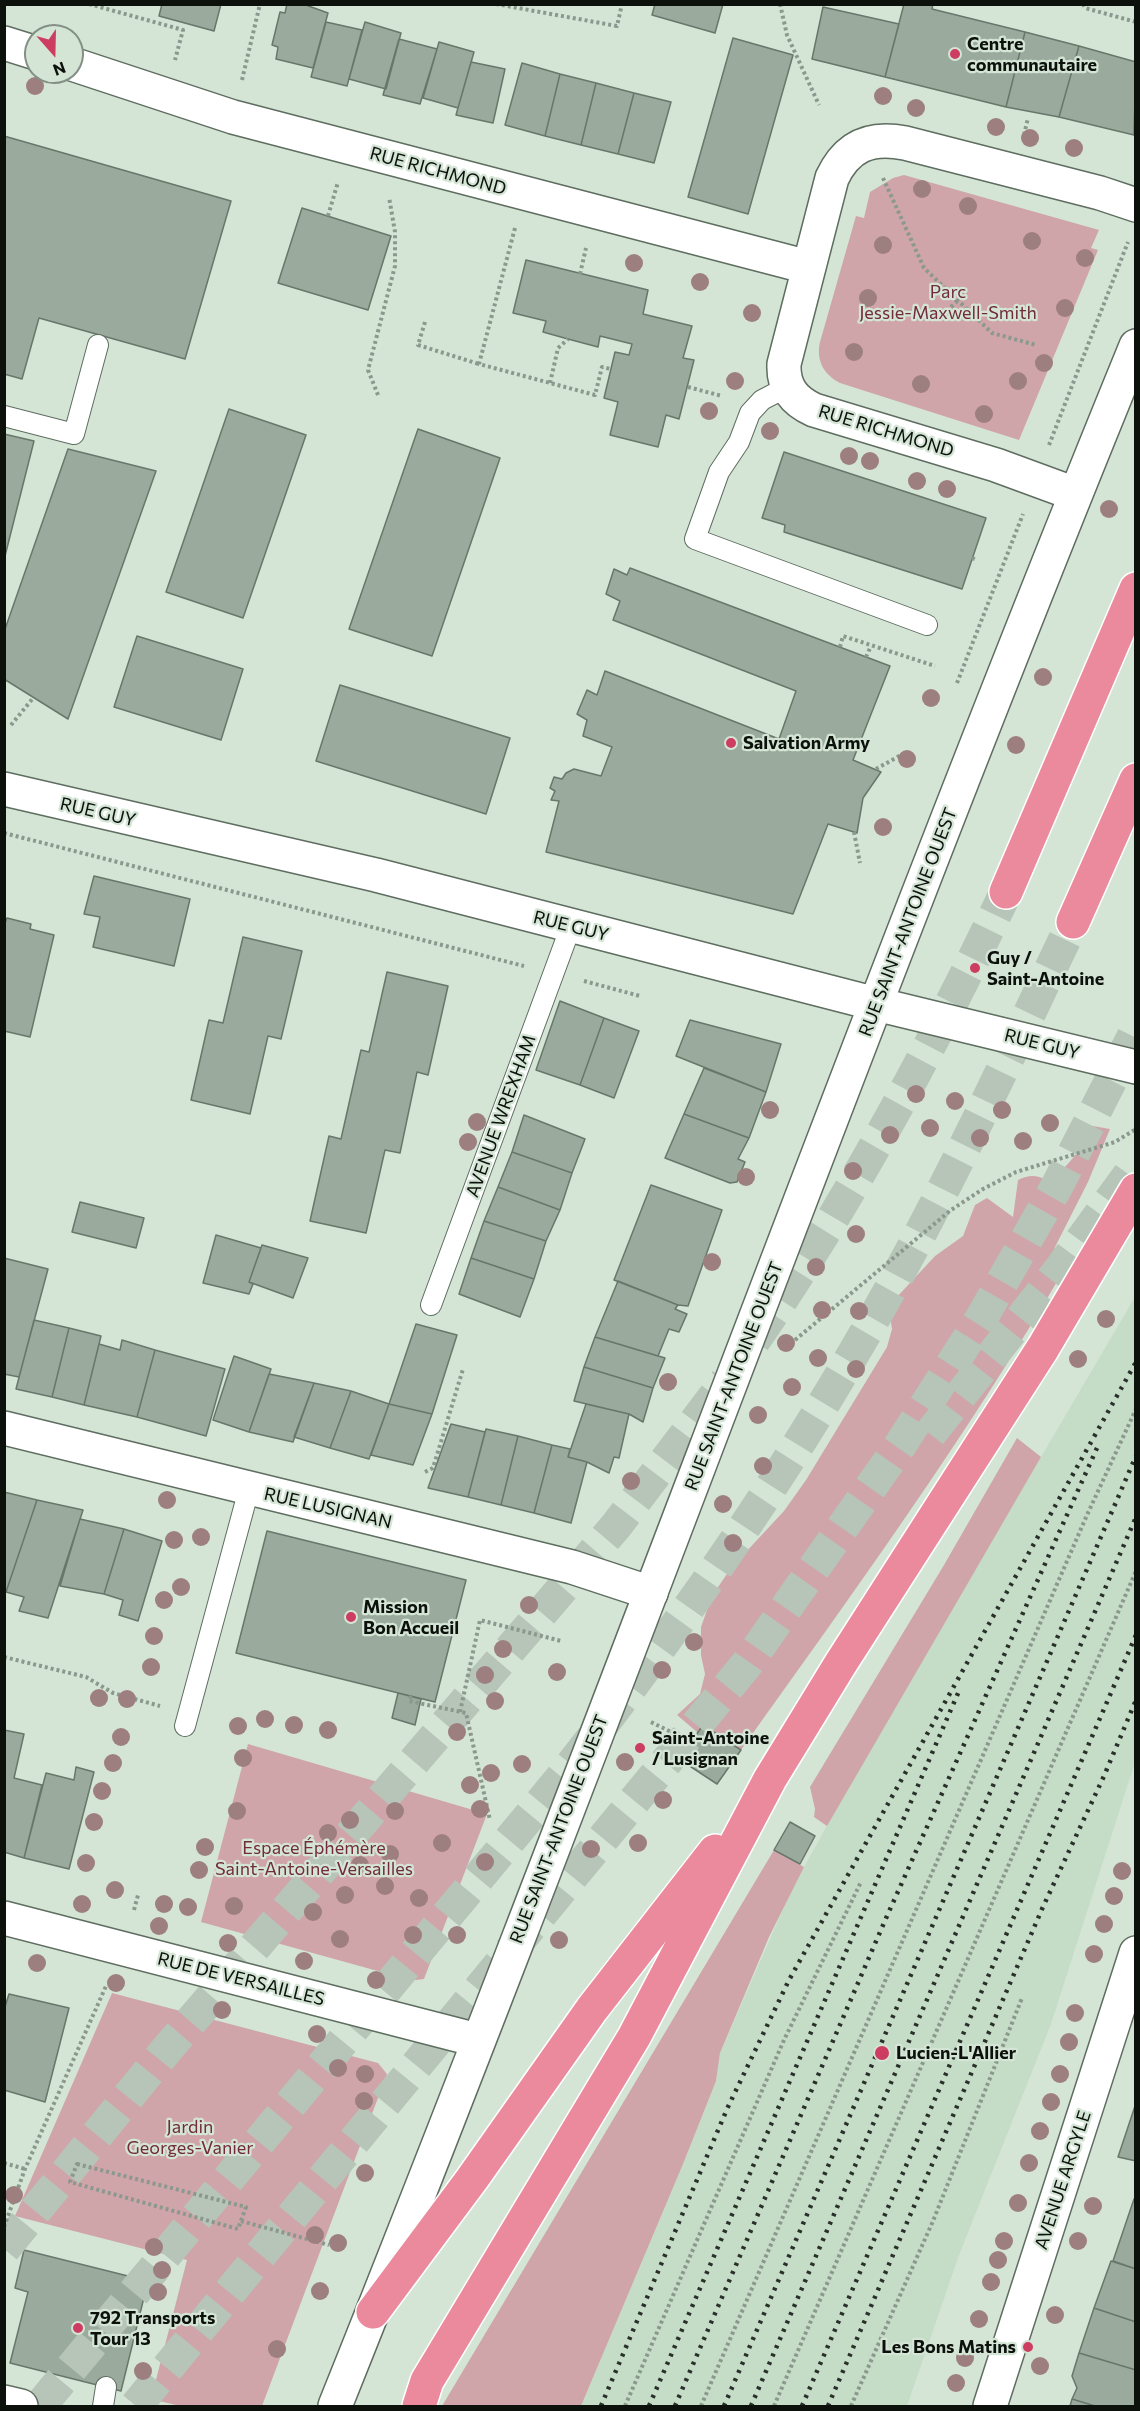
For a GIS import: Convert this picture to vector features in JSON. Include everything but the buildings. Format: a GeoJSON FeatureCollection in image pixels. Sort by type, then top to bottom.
{"type":"FeatureCollection","features":[{"type":"Feature","properties":{"kind":"highway"},"geometry":{"type":"LineString","coordinates":[[1006,892],[1136,590]]}},
{"type":"Feature","properties":{"kind":"highway"},"geometry":{"type":"LineString","coordinates":[[1073,922],[1136,780]]}},
{"type":"Feature","properties":{"kind":"highway"},"geometry":{"type":"LineString","coordinates":[[419,2406],[427,2381],[634,2037],[770,1779],[841,1663],[1007,1405],[1136,1190]]}},
{"type":"Feature","properties":{"kind":"highway"},"geometry":{"type":"LineString","coordinates":[[373,2312],[472,2179],[592,2009],[770,1779]]}},
{"type":"Feature","properties":{"kind":"main road"},"geometry":{"type":"LineString","coordinates":[[4,44],[24,50]]}},
{"type":"Feature","properties":{"kind":"main road","name":"RUE RICHMOND"},"geometry":{"type":"LineString","coordinates":[[84,68],[233,117],[808,267]]}},
{"type":"Feature","properties":{"kind":"main road"},"geometry":{"type":"LineString","coordinates":[[787,387],[784,364],[808,267],[837,169],[849,152],[877,140],[905,142],[1100,193],[1136,205]]}},
{"type":"Feature","properties":{"kind":"main road","name":"RUE SAINT-ANTOINE OUEST"},"geometry":{"type":"LineString","coordinates":[[335,2406],[651,1593],[876,1004],[1075,494],[1136,346]]}},
{"type":"Feature","properties":{"kind":"main road","name":"RUE RICHMOND"},"geometry":{"type":"LineString","coordinates":[[787,387],[797,400],[814,410],[996,465],[1075,494]]}},
{"type":"Feature","properties":{"kind":"main road","name":"RUE GUY"},"geometry":{"type":"LineString","coordinates":[[4,789],[376,875],[876,1004],[1136,1067]]}},
{"type":"Feature","properties":{"kind":"main road","name":"RUE LUSIGNAN"},"geometry":{"type":"LineString","coordinates":[[4,1428],[572,1567],[651,1593]]}},
{"type":"Feature","properties":{"kind":"main road","name":"RUE DE VERSAILLES"},"geometry":{"type":"LineString","coordinates":[[4,1918],[477,2040]]}},
{"type":"Feature","properties":{"kind":"main road","name":"AVENUE ARGYLE"},"geometry":{"type":"LineString","coordinates":[[990,2406],[1136,1953]]}},
{"type":"Feature","properties":{"kind":"main road"},"geometry":{"type":"LineString","coordinates":[[4,2402],[21,2406]]}},
{"type":"Feature","properties":{"kind":"lane"},"geometry":{"type":"LineString","coordinates":[[4,416],[74,434],[98,345]]}},
{"type":"Feature","properties":{"kind":"lane"},"geometry":{"type":"LineString","coordinates":[[787,387],[762,399],[750,413],[739,442],[719,472],[695,539],[927,625]]}},
{"type":"Feature","properties":{"kind":"lane","name":"AVENUE WREXHAM"},"geometry":{"type":"LineString","coordinates":[[430,1305],[571,926]]}},
{"type":"Feature","properties":{"kind":"lane"},"geometry":{"type":"LineString","coordinates":[[185,1726],[249,1489]]}},
{"type":"Feature","properties":{"kind":"path"},"geometry":{"type":"LineString","coordinates":[[89,4],[183,30],[174,65]]}},
{"type":"Feature","properties":{"kind":"path"},"geometry":{"type":"LineString","coordinates":[[240,86],[260,4]]}},
{"type":"Feature","properties":{"kind":"path"},"geometry":{"type":"LineString","coordinates":[[496,4],[617,26],[622,4]]}},
{"type":"Feature","properties":{"kind":"path"},"geometry":{"type":"LineString","coordinates":[[780,4],[787,35],[819,105]]}},
{"type":"Feature","properties":{"kind":"path"},"geometry":{"type":"LineString","coordinates":[[1083,4],[1085,8],[1136,22]]}},
{"type":"Feature","properties":{"kind":"path"},"geometry":{"type":"LineString","coordinates":[[1024,135],[1028,118]]}},
{"type":"Feature","properties":{"kind":"path"},"geometry":{"type":"LineString","coordinates":[[328,216],[340,174]]}},
{"type":"Feature","properties":{"kind":"path"},"geometry":{"type":"LineString","coordinates":[[881,174],[924,268],[992,333],[1036,345]]}},
{"type":"Feature","properties":{"kind":"path"},"geometry":{"type":"LineString","coordinates":[[378,396],[368,370],[395,266],[396,250],[390,209],[391,187]]}},
{"type":"Feature","properties":{"kind":"path"},"geometry":{"type":"LineString","coordinates":[[479,364],[517,220]]}},
{"type":"Feature","properties":{"kind":"path"},"geometry":{"type":"LineString","coordinates":[[580,274],[588,239]]}},
{"type":"Feature","properties":{"kind":"path"},"geometry":{"type":"LineString","coordinates":[[1047,448],[1128,242]]}},
{"type":"Feature","properties":{"kind":"path"},"geometry":{"type":"LineString","coordinates":[[920,260],[927,257]]}},
{"type":"Feature","properties":{"kind":"path"},"geometry":{"type":"LineString","coordinates":[[951,307],[964,294]]}},
{"type":"Feature","properties":{"kind":"path"},"geometry":{"type":"LineString","coordinates":[[424,322],[418,345],[595,395],[602,367],[611,369]]}},
{"type":"Feature","properties":{"kind":"path"},"geometry":{"type":"LineString","coordinates":[[550,383],[558,348],[568,339]]}},
{"type":"Feature","properties":{"kind":"path"},"geometry":{"type":"LineString","coordinates":[[687,387],[722,396]]}},
{"type":"Feature","properties":{"kind":"path"},"geometry":{"type":"LineString","coordinates":[[840,647],[843,636],[935,666]]}},
{"type":"Feature","properties":{"kind":"path"},"geometry":{"type":"LineString","coordinates":[[866,657],[871,646]]}},
{"type":"Feature","properties":{"kind":"path"},"geometry":{"type":"LineString","coordinates":[[11,725],[34,697]]}},
{"type":"Feature","properties":{"kind":"path"},"geometry":{"type":"LineString","coordinates":[[876,770],[901,755]]}},
{"type":"Feature","properties":{"kind":"path"},"geometry":{"type":"LineString","coordinates":[[854,832],[860,863]]}},
{"type":"Feature","properties":{"kind":"path"},"geometry":{"type":"LineString","coordinates":[[4,833],[525,966]]}},
{"type":"Feature","properties":{"kind":"path"},"geometry":{"type":"LineString","coordinates":[[583,981],[640,996]]}},
{"type":"Feature","properties":{"kind":"path"},"geometry":{"type":"LineString","coordinates":[[795,1340],[951,1210],[983,1189],[1016,1172],[1115,1142],[1136,1129]]}},
{"type":"Feature","properties":{"kind":"path"},"geometry":{"type":"LineString","coordinates":[[425,1472],[434,1468],[463,1369]]}},
{"type":"Feature","properties":{"kind":"path"},"geometry":{"type":"LineString","coordinates":[[701,2406],[1078,1537],[1136,1409]]}},
{"type":"Feature","properties":{"kind":"path"},"geometry":{"type":"LineString","coordinates":[[774,2406],[1136,1571]]}},
{"type":"Feature","properties":{"kind":"path"},"geometry":{"type":"LineString","coordinates":[[460,1712],[480,1620],[561,1641]]}},
{"type":"Feature","properties":{"kind":"path"},"geometry":{"type":"LineString","coordinates":[[4,1657],[86,1677],[113,1693],[169,1708]]}},
{"type":"Feature","properties":{"kind":"path"},"geometry":{"type":"LineString","coordinates":[[411,1696],[409,1701],[466,1713],[490,1820]]}},
{"type":"Feature","properties":{"kind":"path"},"geometry":{"type":"LineString","coordinates":[[651,1722],[691,1742]]}},
{"type":"Feature","properties":{"kind":"path"},"geometry":{"type":"LineString","coordinates":[[625,2406],[784,2040],[861,1882]]}},
{"type":"Feature","properties":{"kind":"path"},"geometry":{"type":"LineString","coordinates":[[134,1910],[138,1895]]}},
{"type":"Feature","properties":{"kind":"path"},"geometry":{"type":"LineString","coordinates":[[4,2228],[25,2169],[97,2011],[106,1986]]}},
{"type":"Feature","properties":{"kind":"path"},"geometry":{"type":"LineString","coordinates":[[851,2406],[933,2221],[1022,1998]]}},
{"type":"Feature","properties":{"kind":"path"},"geometry":{"type":"LineString","coordinates":[[4,2163],[25,2169]]}},
{"type":"Feature","properties":{"kind":"path"},"geometry":{"type":"LineString","coordinates":[[77,2164],[246,2206],[241,2221],[238,2229],[70,2182],[77,2164]]}},
{"type":"Feature","properties":{"kind":"path"},"geometry":{"type":"LineString","coordinates":[[241,2221],[329,2245]]}},
{"type":"Feature","properties":{"kind":"shaded area"},"geometry":{"type":"Polygon","coordinates":[[[1135,1297],[1135,1762],[1051,2024],[959,2255],[907,2406],[581,2406],[716,2081],[720,2053],[792,1889],[865,1757],[1135,1297]]]}},
{"type":"Feature","properties":{"kind":"green space","name":"Parc Jessie-Maxwell-Smith"},"geometry":{"type":"Polygon","coordinates":[[[904,175],[1099,230],[1091,248],[1098,250],[1019,440],[840,383],[822,366],[819,355],[820,342],[856,216],[864,218],[870,192],[893,178],[904,175]]]}},
{"type":"Feature","properties":{"kind":"green space"},"geometry":{"type":"Polygon","coordinates":[[[1087,1125],[1110,1129],[1088,1182],[1055,1247],[1052,1260],[1065,1268],[989,1392],[909,1513],[741,1750],[703,1725],[697,1732],[677,1715],[700,1694],[705,1674],[701,1655],[701,1627],[712,1596],[731,1568],[784,1511],[806,1480],[887,1347],[892,1329],[890,1316],[896,1298],[935,1256],[963,1236],[975,1205],[987,1198],[1013,1217],[1018,1180],[1030,1176],[1049,1181],[1053,1178],[1079,1149],[1087,1125]]]}},
{"type":"Feature","properties":{"kind":"green space"},"geometry":{"type":"Polygon","coordinates":[[[1017,1438],[1041,1457],[827,1826],[814,1817],[815,1809],[810,1787],[944,1565],[1017,1438]]]}},
{"type":"Feature","properties":{"kind":"green space","name":"Espace Éphémère Saint-Antoine-Versailles"},"geometry":{"type":"Polygon","coordinates":[[[248,1744],[487,1814],[424,1979],[416,1980],[374,1970],[201,1922],[248,1744]]]}},
{"type":"Feature","properties":{"kind":"green space"},"geometry":{"type":"Polygon","coordinates":[[[774,1850],[804,1867],[769,1937],[720,2053],[716,2081],[581,2406],[442,2406],[774,1850]]]}},
{"type":"Feature","properties":{"kind":"green space","name":"Jardin Georges-Vanier"},"geometry":{"type":"Polygon","coordinates":[[[112,1993],[378,2063],[387,2074],[262,2406],[180,2406],[151,2399],[187,2260],[15,2216],[112,1993]]]}},
{"type":"Feature","properties":{"kind":"tunnel"},"geometry":{"type":"LineString","coordinates":[[754,1341],[824,1233],[889,1122],[1006,892]]}},
{"type":"Feature","properties":{"kind":"tunnel"},"geometry":{"type":"LineString","coordinates":[[40,2406],[562,1777],[678,1623],[750,1518],[819,1411],[912,1250],[1073,922]]}},
{"type":"Feature","properties":{"kind":"tunnel"},"geometry":{"type":"LineString","coordinates":[[136,2406],[746,1665],[899,1447],[981,1319],[1057,1186],[1136,1031]]}},
{"type":"Feature","properties":{"kind":"tunnel"},"geometry":{"type":"LineString","coordinates":[[930,1434],[1058,1272],[1136,1165]]}},
{"type":"Feature","properties":{"kind":"tunnel"},"geometry":{"type":"LineString","coordinates":[[4,2249],[168,2048],[616,1526],[726,1381]]}},
{"type":"Feature","properties":{"kind":"railway"},"geometry":{"type":"LineString","coordinates":[[601,2406],[727,2109],[789,1980],[1136,1362]]}},
{"type":"Feature","properties":{"kind":"railway"},"geometry":{"type":"LineString","coordinates":[[675,2406],[887,1916],[1097,1448]]}},
{"type":"Feature","properties":{"kind":"railway"},"geometry":{"type":"LineString","coordinates":[[724,2406],[1136,1456]]}},
{"type":"Feature","properties":{"kind":"railway"},"geometry":{"type":"LineString","coordinates":[[751,2406],[1136,1517]]}},
{"type":"Feature","properties":{"kind":"railway"},"geometry":{"type":"LineString","coordinates":[[802,2406],[1136,1635]]}},
{"type":"Feature","properties":{"kind":"railway"},"geometry":{"type":"LineString","coordinates":[[649,2406],[959,1691]]}},
{"type":"Feature","properties":{"kind":"railway"},"geometry":{"type":"LineString","coordinates":[[828,2406],[1042,1909],[1104,1776],[1136,1700]]}},
{"type":"Feature","properties":{"kind":"place","name":"Centre communautaire"},"geometry":{"type":"Point","coordinates":[955,54]}},
{"type":"Feature","properties":{"kind":"place","name":"Salvation Army"},"geometry":{"type":"Point","coordinates":[731,743]}},
{"type":"Feature","properties":{"kind":"place","name":"Guy / Saint-Antoine"},"geometry":{"type":"Point","coordinates":[975,968]}},
{"type":"Feature","properties":{"kind":"place","name":"Mission Bon Accueil"},"geometry":{"type":"Point","coordinates":[351,1617]}},
{"type":"Feature","properties":{"kind":"place","name":"Saint-Antoine / Lusignan"},"geometry":{"type":"Point","coordinates":[640,1748]}},
{"type":"Feature","properties":{"kind":"place","name":"Lucien-L'Allier"},"geometry":{"type":"Point","coordinates":[882,2053]}},
{"type":"Feature","properties":{"kind":"place","name":"792 Transports Tour 13"},"geometry":{"type":"Point","coordinates":[78,2328]}},
{"type":"Feature","properties":{"kind":"place","name":"Les Bons Matins"},"geometry":{"type":"Point","coordinates":[1028,2347]}}]}
